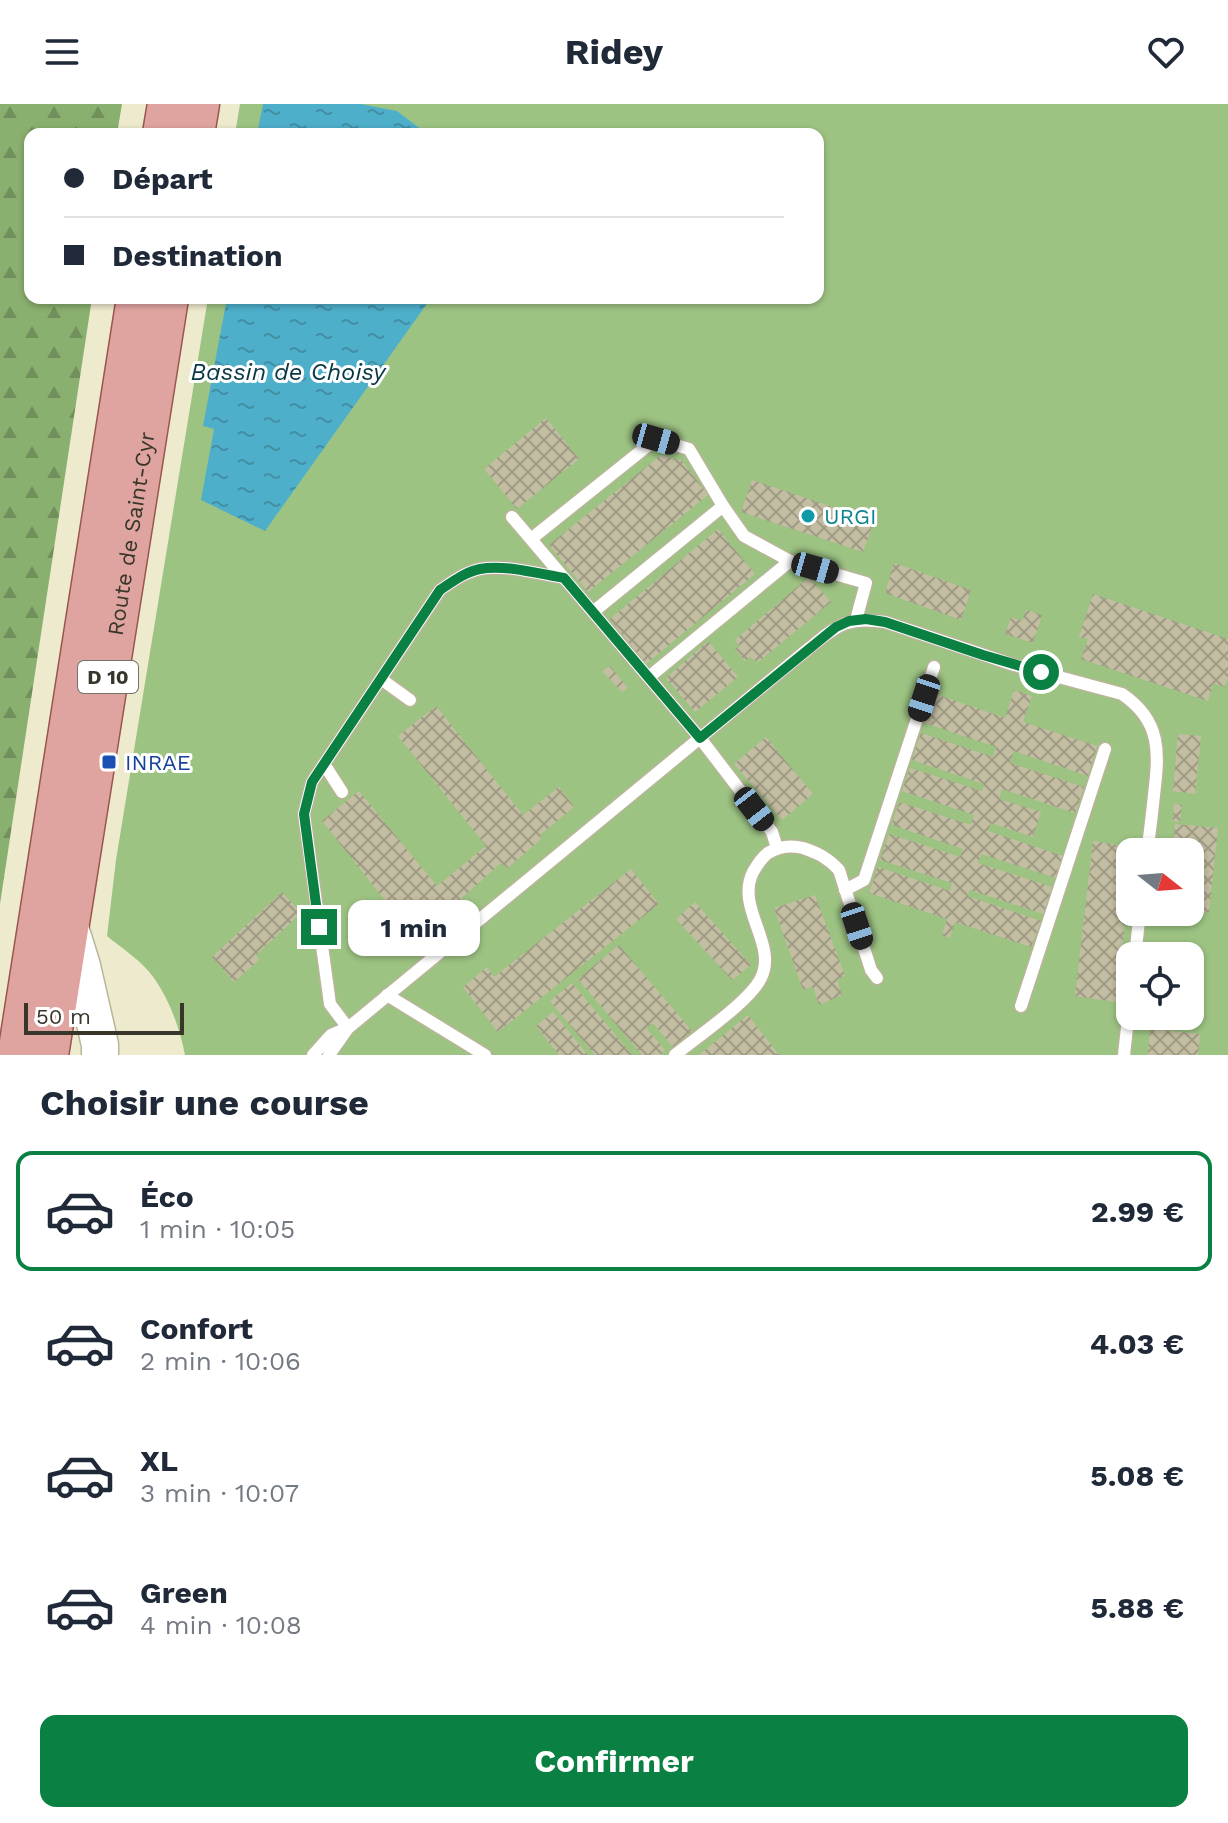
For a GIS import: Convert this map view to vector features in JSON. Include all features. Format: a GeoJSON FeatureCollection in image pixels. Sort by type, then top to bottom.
{"type":"FeatureCollection","features":[{"type":"Feature","properties":{"kind":"main road"},"geometry":{"type":"LineString","coordinates":[[164,128],[168,104]]}},
{"type":"Feature","properties":{"kind":"main road"},"geometry":{"type":"LineString","coordinates":[[195,128],[199,104]]}},
{"type":"Feature","properties":{"kind":"main road","name":"Route de Saint-Cyr"},"geometry":{"type":"LineString","coordinates":[[30,1053],[31,973],[136,304]]}},
{"type":"Feature","properties":{"kind":"main road","name":"Route de Saint-Cyr"},"geometry":{"type":"LineString","coordinates":[[30,1053],[69,924],[167,304]]}},
{"type":"Feature","properties":{"kind":"main road"},"geometry":{"type":"LineString","coordinates":[[30,1053],[63,1043],[77,1044],[98,1055],[100,1045],[69,924]]}},
{"type":"Feature","properties":{"kind":"main road"},"geometry":{"type":"LineString","coordinates":[[0,1045],[12,992],[31,973]]}},
{"type":"Feature","properties":{"kind":"lane"},"geometry":{"type":"LineString","coordinates":[[531,539],[656,439],[689,449],[744,536],[790,561],[866,583],[856,620]]}},
{"type":"Feature","properties":{"kind":"lane"},"geometry":{"type":"LineString","coordinates":[[593,612],[723,506]]}},
{"type":"Feature","properties":{"kind":"lane"},"geometry":{"type":"LineString","coordinates":[[512,517],[700,738],[772,832],[777,848]]}},
{"type":"Feature","properties":{"kind":"lane"},"geometry":{"type":"LineString","coordinates":[[649,677],[790,561]]}},
{"type":"Feature","properties":{"kind":"lane"},"geometry":{"type":"LineString","coordinates":[[348,1028],[330,1004],[304,814],[312,782],[440,590],[481,568],[564,578]]}},
{"type":"Feature","properties":{"kind":"lane"},"geometry":{"type":"LineString","coordinates":[[329,1055],[348,1028],[387,995],[836,627],[856,620],[885,622],[993,659],[1122,694],[1133,701],[1150,725],[1158,750],[1149,838]]}},
{"type":"Feature","properties":{"kind":"lane"},"geometry":{"type":"LineString","coordinates":[[845,890],[864,880],[934,667]]}},
{"type":"Feature","properties":{"kind":"lane"},"geometry":{"type":"LineString","coordinates":[[381,679],[410,700]]}},
{"type":"Feature","properties":{"kind":"lane"},"geometry":{"type":"LineString","coordinates":[[1021,1006],[1105,749]]}},
{"type":"Feature","properties":{"kind":"lane"},"geometry":{"type":"LineString","coordinates":[[324,764],[342,792]]}},
{"type":"Feature","properties":{"kind":"lane"},"geometry":{"type":"LineString","coordinates":[[675,1055],[752,992],[763,975],[765,957],[748,899],[747,885],[764,856],[777,848],[796,846],[817,852],[831,860],[839,870],[871,970],[877,978]]}},
{"type":"Feature","properties":{"kind":"lane"},"geometry":{"type":"LineString","coordinates":[[387,995],[485,1055]]}},
{"type":"Feature","properties":{"kind":"lane"},"geometry":{"type":"LineString","coordinates":[[313,1055],[331,1035],[348,1028]]}},
{"type":"Feature","properties":{"kind":"lane"},"geometry":{"type":"LineString","coordinates":[[1124,1055],[1127,1030]]}},
{"type":"Feature","properties":{"kind":"green space"},"geometry":{"type":"Polygon","coordinates":[[[0,104],[122,104],[118,128],[24,128],[24,304],[91,304],[0,904],[0,104]]]}},
{"type":"Feature","properties":{"kind":"green space"},"geometry":{"type":"Polygon","coordinates":[[[240,104],[1228,104],[1228,1055],[185,1055],[174,1015],[154,978],[139,961],[107,936],[116,860],[207,304],[824,304],[824,128],[236,128],[240,104]]]}},
{"type":"Feature","properties":{"kind":"water"},"geometry":{"type":"Polygon","coordinates":[[[263,104],[361,104],[397,111],[419,128],[258,128],[263,104]]]}},
{"type":"Feature","properties":{"kind":"water","name":"Bassin de Choisy"},"geometry":{"type":"Polygon","coordinates":[[[226,304],[427,304],[265,531],[201,500],[214,429],[203,426],[226,304]]]}},
{"type":"Feature","properties":{"kind":"building"},"geometry":{"type":"Polygon","coordinates":[[[546,418],[579,459],[517,509],[484,469],[546,418]]]}},
{"type":"Feature","properties":{"kind":"building"},"geometry":{"type":"Polygon","coordinates":[[[661,455],[682,461],[708,495],[588,592],[549,545],[661,455]]]}},
{"type":"Feature","properties":{"kind":"building","name":"URGI"},"geometry":{"type":"Polygon","coordinates":[[[752,480],[874,521],[863,552],[741,512],[752,480]]]}},
{"type":"Feature","properties":{"kind":"building"},"geometry":{"type":"Polygon","coordinates":[[[718,529],[755,574],[646,664],[610,619],[718,529]]]}},
{"type":"Feature","properties":{"kind":"building"},"geometry":{"type":"Polygon","coordinates":[[[894,563],[971,590],[961,620],[885,593],[894,563]]]}},
{"type":"Feature","properties":{"kind":"building"},"geometry":{"type":"Polygon","coordinates":[[[809,577],[831,602],[758,662],[750,657],[745,661],[735,649],[740,646],[735,640],[809,577]]]}},
{"type":"Feature","properties":{"kind":"building"},"geometry":{"type":"Polygon","coordinates":[[[1093,594],[1228,639],[1228,678],[1225,687],[1213,683],[1208,701],[1081,659],[1088,639],[1079,637],[1093,594]]]}},
{"type":"Feature","properties":{"kind":"building"},"geometry":{"type":"Polygon","coordinates":[[[1026,610],[1042,615],[1033,643],[1005,634],[1011,617],[1022,621],[1026,610]]]}},
{"type":"Feature","properties":{"kind":"building"},"geometry":{"type":"Polygon","coordinates":[[[708,641],[738,677],[695,712],[666,678],[708,641]]]}},
{"type":"Feature","properties":{"kind":"building"},"geometry":{"type":"Polygon","coordinates":[[[610,666],[628,688],[622,692],[602,671],[610,666]]]}},
{"type":"Feature","properties":{"kind":"building"},"geometry":{"type":"Polygon","coordinates":[[[1014,690],[1032,696],[1023,722],[1097,746],[1088,776],[1014,751],[1010,763],[1084,787],[1075,813],[1002,789],[999,799],[1041,812],[1033,837],[991,823],[988,831],[1063,856],[1056,878],[981,854],[978,863],[1052,887],[1043,914],[970,890],[967,896],[1041,921],[1031,947],[955,922],[950,938],[942,935],[947,919],[869,893],[878,867],[950,891],[952,883],[880,860],[889,834],[960,857],[963,849],[892,825],[899,802],[971,825],[974,815],[902,791],[910,768],[982,791],[984,784],[912,760],[921,733],[993,757],[996,747],[922,722],[932,693],[1005,718],[1014,690]]]}},
{"type":"Feature","properties":{"kind":"building"},"geometry":{"type":"Polygon","coordinates":[[[436,706],[523,815],[559,787],[574,807],[540,835],[541,839],[508,868],[501,863],[454,905],[456,910],[420,940],[416,934],[393,954],[379,937],[399,918],[322,821],[359,791],[437,886],[486,846],[398,736],[436,706]]]}},
{"type":"Feature","properties":{"kind":"building"},"geometry":{"type":"Polygon","coordinates":[[[1178,734],[1201,736],[1195,794],[1173,791],[1178,734]]]}},
{"type":"Feature","properties":{"kind":"building"},"geometry":{"type":"Polygon","coordinates":[[[766,737],[813,794],[782,820],[734,764],[766,737]]]}},
{"type":"Feature","properties":{"kind":"building"},"geometry":{"type":"Polygon","coordinates":[[[1174,804],[1182,805],[1180,822],[1173,821],[1174,804]]]}},
{"type":"Feature","properties":{"kind":"building"},"geometry":{"type":"Polygon","coordinates":[[[1175,824],[1218,828],[1209,912],[1204,911],[1204,838],[1174,838],[1175,824]]]}},
{"type":"Feature","properties":{"kind":"building"},"geometry":{"type":"Polygon","coordinates":[[[1093,841],[1116,845],[1116,926],[1124,926],[1123,942],[1116,942],[1116,1002],[1075,996],[1093,841]]]}},
{"type":"Feature","properties":{"kind":"building"},"geometry":{"type":"Polygon","coordinates":[[[631,869],[659,904],[498,1032],[463,987],[487,967],[494,977],[631,869]]]}},
{"type":"Feature","properties":{"kind":"building"},"geometry":{"type":"Polygon","coordinates":[[[282,892],[301,913],[256,955],[259,960],[234,982],[212,957],[282,892]]]}},
{"type":"Feature","properties":{"kind":"building"},"geometry":{"type":"Polygon","coordinates":[[[815,895],[845,976],[837,979],[842,995],[819,1005],[813,987],[803,990],[774,908],[815,895]]]}},
{"type":"Feature","properties":{"kind":"building"},"geometry":{"type":"Polygon","coordinates":[[[695,902],[751,965],[732,980],[676,919],[695,902]]]}},
{"type":"Feature","properties":{"kind":"building"},"geometry":{"type":"Polygon","coordinates":[[[619,945],[692,1031],[673,1047],[653,1023],[646,1028],[665,1050],[660,1055],[642,1055],[578,979],[619,945]]]}},
{"type":"Feature","properties":{"kind":"building"},"geometry":{"type":"Polygon","coordinates":[[[572,983],[632,1055],[595,1055],[550,1001],[572,983]]]}},
{"type":"Feature","properties":{"kind":"building"},"geometry":{"type":"Polygon","coordinates":[[[553,1012],[588,1055],[559,1055],[536,1026],[553,1012]]]}},
{"type":"Feature","properties":{"kind":"building"},"geometry":{"type":"Polygon","coordinates":[[[748,1015],[779,1055],[699,1055],[748,1015]]]}},
{"type":"Feature","properties":{"kind":"building"},"geometry":{"type":"Polygon","coordinates":[[[1150,1030],[1200,1034],[1198,1055],[1148,1055],[1150,1030]]]}},
{"type":"Feature","properties":{"kind":"place","name":"URGI"},"geometry":{"type":"Point","coordinates":[808,516]}},
{"type":"Feature","properties":{"kind":"place","name":"INRAE"},"geometry":{"type":"Point","coordinates":[109,762]}},
{"type":"Feature","properties":{"kind":"route"},"geometry":{"type":"LineString","coordinates":[[319,927],[304,814],[312,782],[440,590],[481,568],[564,578],[700,738],[836,627],[849,621],[866,619],[885,622],[1041,672]]}}]}
